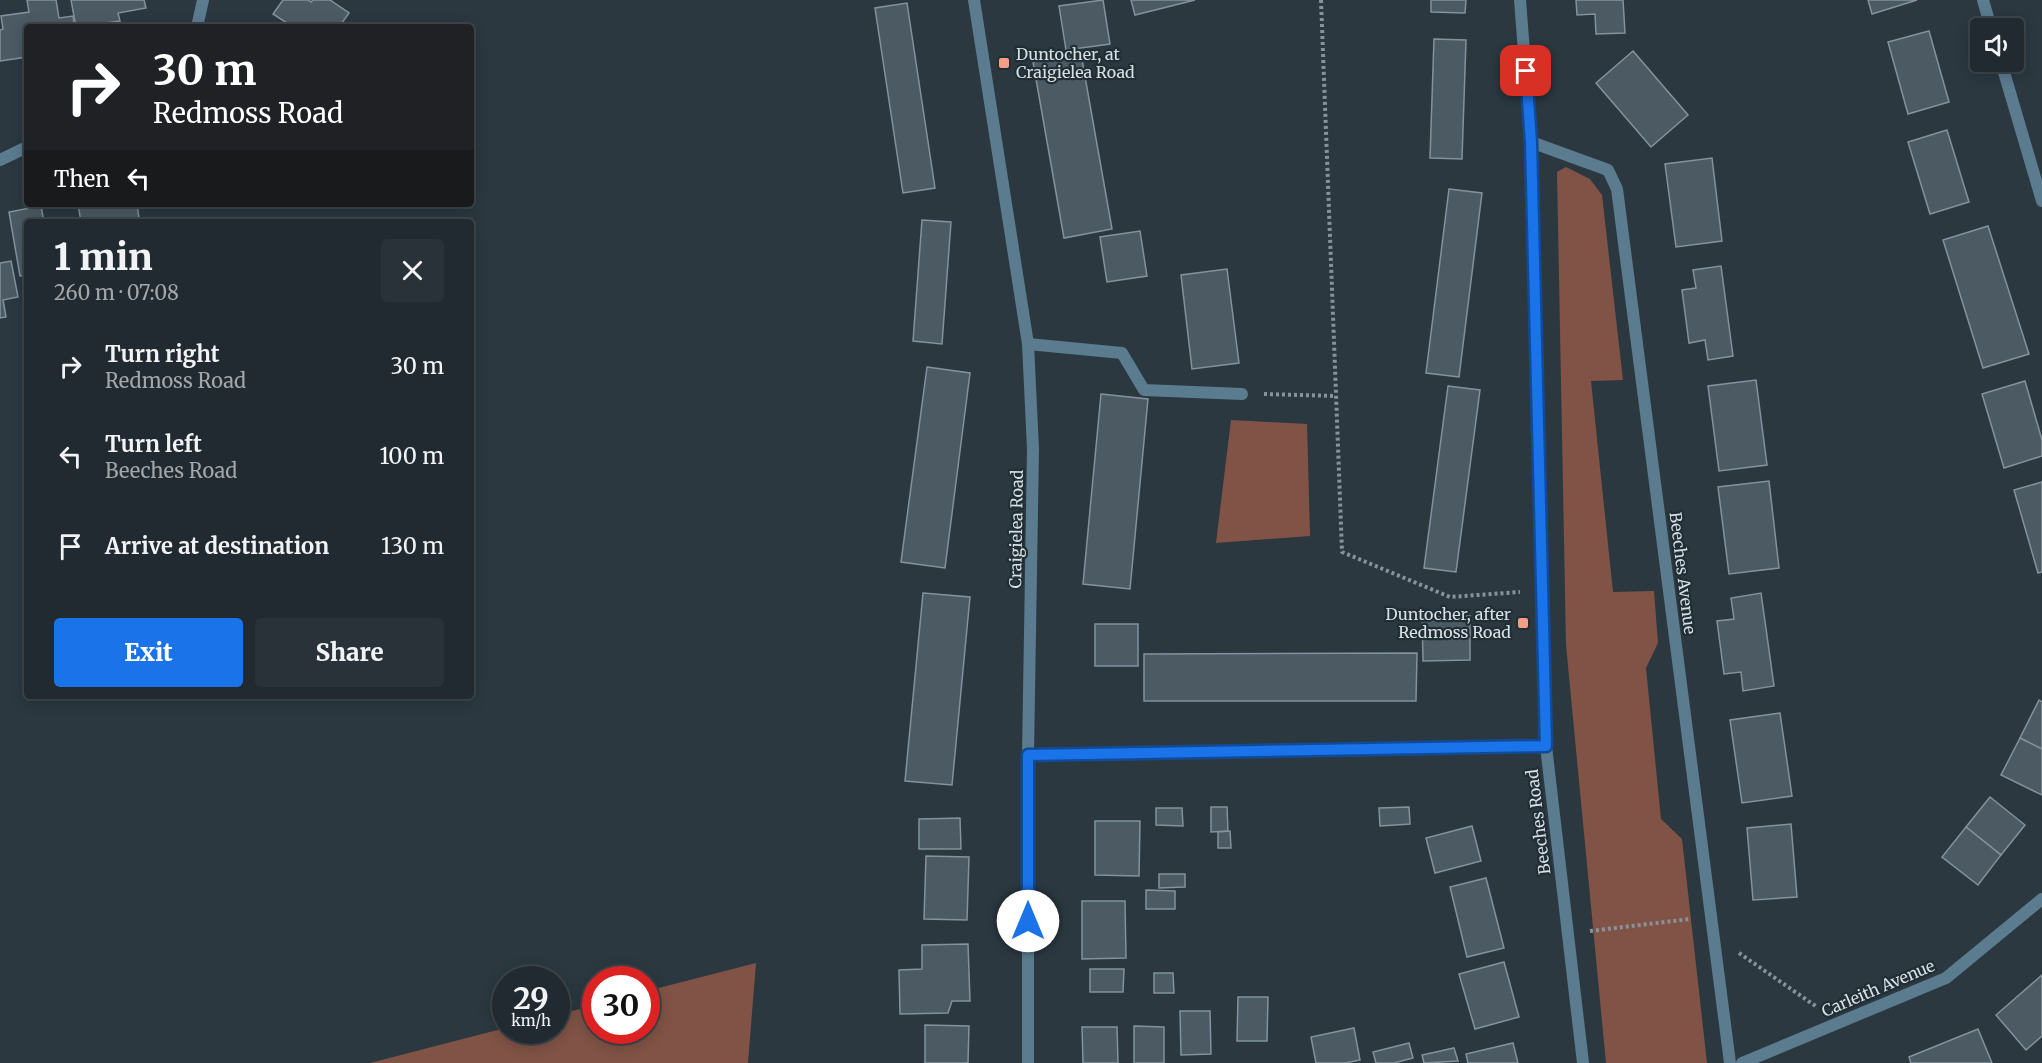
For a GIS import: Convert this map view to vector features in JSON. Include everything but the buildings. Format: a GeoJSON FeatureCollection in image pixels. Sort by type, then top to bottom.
{"type":"FeatureCollection","features":[{"type":"Feature","properties":{"kind":"street"},"geometry":{"type":"LineString","coordinates":[[197,24],[203,0]]}},
{"type":"Feature","properties":{"kind":"street","name":"Craigielea Road"},"geometry":{"type":"LineString","coordinates":[[974,0],[1028,344],[1034,449],[1028,755],[1028,1063]]}},
{"type":"Feature","properties":{"kind":"street","name":"Beeches Road"},"geometry":{"type":"LineString","coordinates":[[1520,0],[1531,142],[1546,746],[1583,1063]]}},
{"type":"Feature","properties":{"kind":"street"},"geometry":{"type":"LineString","coordinates":[[1983,0],[1988,18]]}},
{"type":"Feature","properties":{"kind":"street"},"geometry":{"type":"LineString","coordinates":[[2004,72],[2042,201]]}},
{"type":"Feature","properties":{"kind":"street","name":"Beeches Avenue"},"geometry":{"type":"LineString","coordinates":[[1531,142],[1608,170],[1617,189],[1730,1063]]}},
{"type":"Feature","properties":{"kind":"street"},"geometry":{"type":"LineString","coordinates":[[0,160],[24,148]]}},
{"type":"Feature","properties":{"kind":"street"},"geometry":{"type":"LineString","coordinates":[[1028,344],[1122,353],[1144,390],[1242,394]]}},
{"type":"Feature","properties":{"kind":"street"},"geometry":{"type":"LineString","coordinates":[[1028,755],[1546,746]]}},
{"type":"Feature","properties":{"kind":"street","name":"Carleith Avenue"},"geometry":{"type":"LineString","coordinates":[[1742,1063],[1946,978],[2042,899]]}},
{"type":"Feature","properties":{"kind":"path"},"geometry":{"type":"LineString","coordinates":[[1320,0],[1342,552],[1450,597],[1542,591]]}},
{"type":"Feature","properties":{"kind":"path"},"geometry":{"type":"LineString","coordinates":[[1242,394],[1335,396]]}},
{"type":"Feature","properties":{"kind":"path"},"geometry":{"type":"LineString","coordinates":[[1568,934],[1711,916]]}},
{"type":"Feature","properties":{"kind":"path"},"geometry":{"type":"LineString","coordinates":[[1713,935],[1840,1022]]}},
{"type":"Feature","properties":{"kind":"shaded area"},"geometry":{"type":"Polygon","coordinates":[[[1566,167],[1590,179],[1602,195],[1623,380],[1591,381],[1613,592],[1654,591],[1658,643],[1646,668],[1661,819],[1682,839],[1707,1063],[1606,1063],[1566,645],[1557,172],[1566,167]]]}},
{"type":"Feature","properties":{"kind":"shaded area"},"geometry":{"type":"Polygon","coordinates":[[[1231,420],[1307,424],[1310,536],[1216,543],[1231,420]]]}},
{"type":"Feature","properties":{"kind":"shaded area"},"geometry":{"type":"Polygon","coordinates":[[[756,963],[748,1063],[370,1063],[492,1031],[492,1044],[570,1044],[570,1012],[582,1008],[582,1044],[660,1044],[660,988],[756,963]]]}},
{"type":"Feature","properties":{"kind":"place","name":"Duntocher, at Craigielea Road"},"geometry":{"type":"Point","coordinates":[1004,63]}},
{"type":"Feature","properties":{"kind":"place","name":"Duntocher, after Redmoss Road"},"geometry":{"type":"Point","coordinates":[1523,623]}},
{"type":"Feature","properties":{"kind":"route"},"geometry":{"type":"LineString","coordinates":[[1028,921],[1028,755],[1546,746],[1531,142],[1526,71]]}}]}
